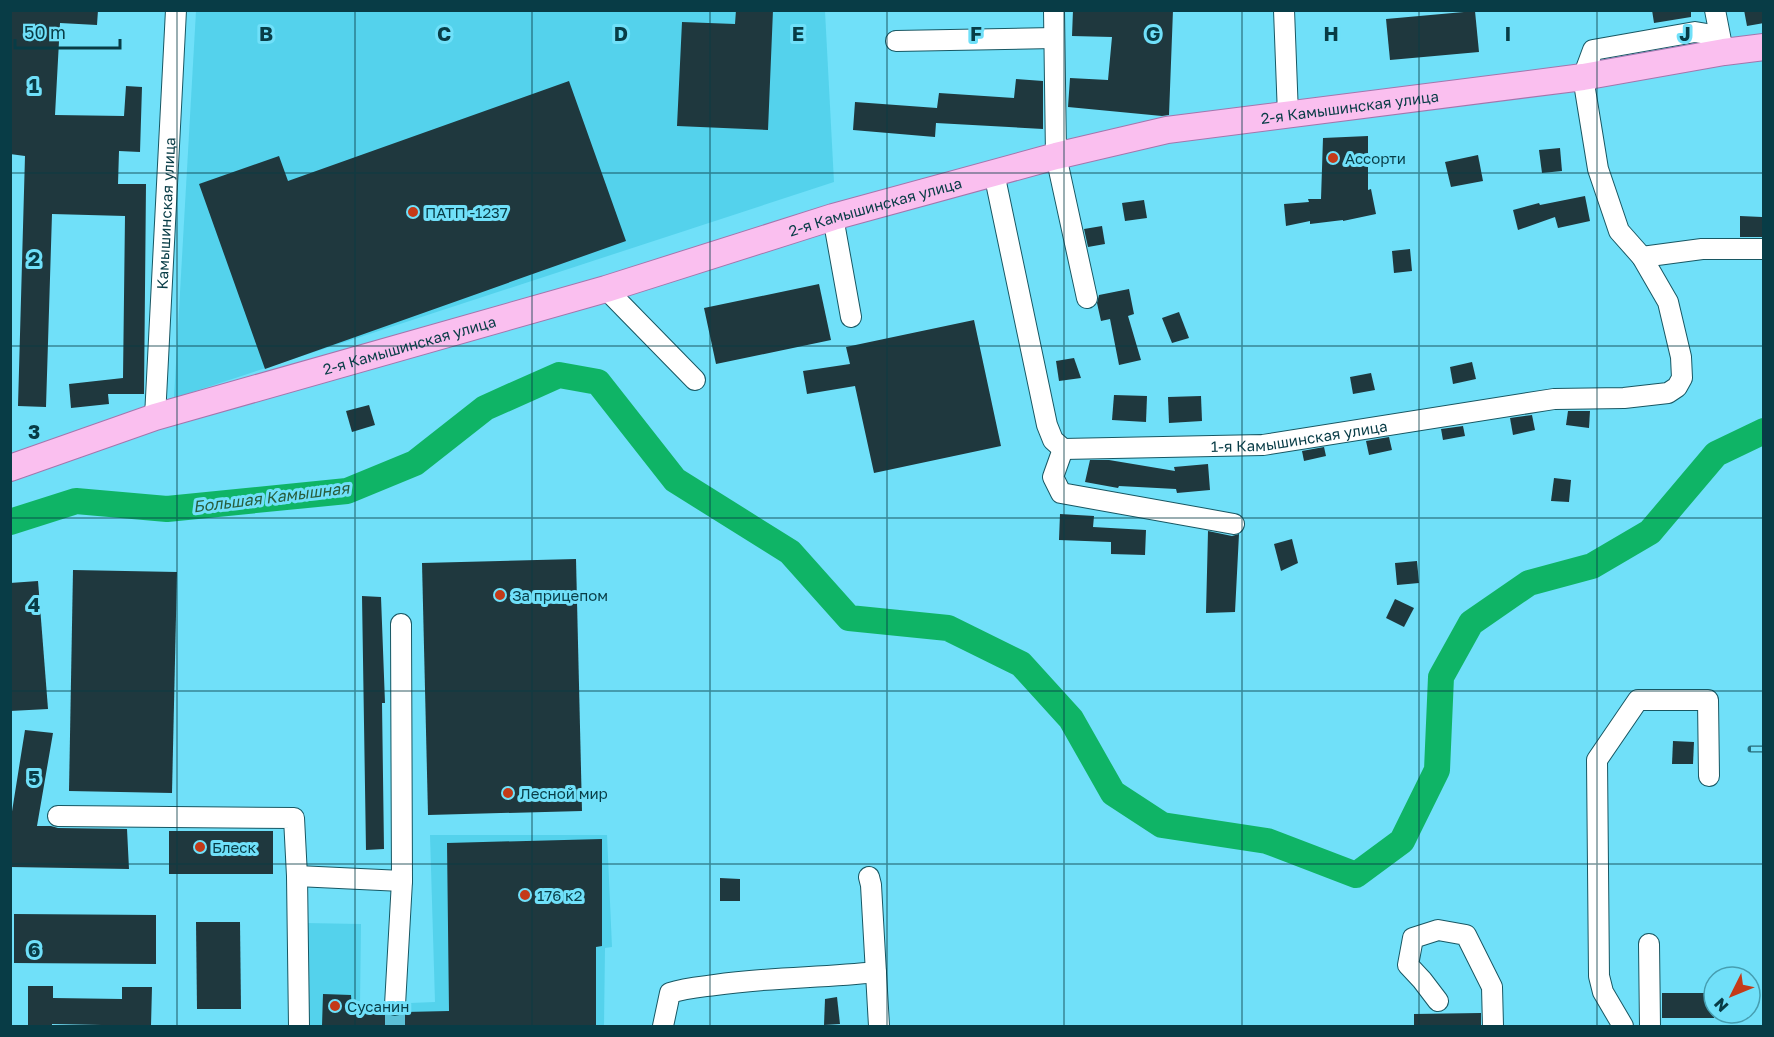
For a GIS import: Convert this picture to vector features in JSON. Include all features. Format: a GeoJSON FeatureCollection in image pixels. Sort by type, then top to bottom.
{"type":"FeatureCollection","features":[{"type":"Feature","properties":{"kind":"main road","name":"2-я Камышинская улица"},"geometry":{"type":"LineString","coordinates":[[10,468],[155,417],[606,289],[833,217],[1056,156],[1167,130],[1583,77],[1722,44],[1764,48]]}},
{"type":"Feature","properties":{"kind":"street","name":"Камышинская улица"},"geometry":{"type":"LineString","coordinates":[[155,417],[176,10]]}},
{"type":"Feature","properties":{"kind":"street"},"geometry":{"type":"LineString","coordinates":[[1054,10],[1056,156],[1087,298]]}},
{"type":"Feature","properties":{"kind":"street"},"geometry":{"type":"LineString","coordinates":[[1284,10],[1288,114]]}},
{"type":"Feature","properties":{"kind":"street"},"geometry":{"type":"LineString","coordinates":[[1715,10],[1722,44]]}},
{"type":"Feature","properties":{"kind":"street"},"geometry":{"type":"LineString","coordinates":[[896,41],[1054,38]]}},
{"type":"Feature","properties":{"kind":"street","name":"1-я Камышинская улица"},"geometry":{"type":"LineString","coordinates":[[1063,449],[1263,445],[1554,399],[1624,398],[1668,393],[1677,387],[1682,378],[1681,357],[1668,302],[1642,257],[1619,231],[1598,169],[1583,77]]}},
{"type":"Feature","properties":{"kind":"street"},"geometry":{"type":"LineString","coordinates":[[994,173],[1047,425],[1053,441],[1063,449],[1053,477],[1061,493],[1234,524]]}},
{"type":"Feature","properties":{"kind":"street"},"geometry":{"type":"LineString","coordinates":[[833,217],[851,317]]}},
{"type":"Feature","properties":{"kind":"street"},"geometry":{"type":"LineString","coordinates":[[1642,257],[1702,249],[1764,249]]}},
{"type":"Feature","properties":{"kind":"street"},"geometry":{"type":"LineString","coordinates":[[606,289],[694,380]]}},
{"type":"Feature","properties":{"kind":"street"},"geometry":{"type":"LineString","coordinates":[[395,1005],[402,881],[401,624]]}},
{"type":"Feature","properties":{"kind":"street"},"geometry":{"type":"LineString","coordinates":[[1623,1026],[1604,992],[1599,976],[1597,760],[1638,700],[1708,700],[1709,776]]}},
{"type":"Feature","properties":{"kind":"street"},"geometry":{"type":"LineString","coordinates":[[58,816],[294,818],[299,1026]]}},
{"type":"Feature","properties":{"kind":"street"},"geometry":{"type":"LineString","coordinates":[[297,876],[402,881]]}},
{"type":"Feature","properties":{"kind":"street"},"geometry":{"type":"LineString","coordinates":[[869,877],[879,1026]]}},
{"type":"Feature","properties":{"kind":"street"},"geometry":{"type":"LineString","coordinates":[[1438,1001],[1408,965],[1413,938],[1438,930],[1466,935],[1492,987],[1493,1026]]}},
{"type":"Feature","properties":{"kind":"street"},"geometry":{"type":"LineString","coordinates":[[1649,944],[1650,1026]]}},
{"type":"Feature","properties":{"kind":"street"},"geometry":{"type":"LineString","coordinates":[[663,1026],[670,993],[682,989],[743,981],[876,972]]}},
{"type":"Feature","properties":{"kind":"shaded area"},"geometry":{"type":"Polygon","coordinates":[[[196,11],[825,11],[834,182],[174,398],[196,11]]]}},
{"type":"Feature","properties":{"kind":"shaded area","name":"176 к2"},"geometry":{"type":"Polygon","coordinates":[[[430,835],[607,835],[612,947],[605,948],[604,1026],[308,1026],[305,923],[361,924],[360,1005],[435,1002],[430,835]]]}},
{"type":"Feature","properties":{"kind":"building"},"geometry":{"type":"Polygon","coordinates":[[[10,10],[98,10],[97,25],[60,23],[55,115],[124,116],[126,86],[142,87],[140,152],[119,151],[118,184],[146,184],[144,394],[108,394],[109,404],[71,408],[69,384],[123,378],[125,216],[52,214],[46,407],[18,406],[25,156],[10,154],[10,10]]]}},
{"type":"Feature","properties":{"kind":"building"},"geometry":{"type":"Polygon","coordinates":[[[736,10],[773,10],[768,130],[677,126],[682,22],[735,24],[736,10]]]}},
{"type":"Feature","properties":{"kind":"building"},"geometry":{"type":"Polygon","coordinates":[[[1073,10],[1173,10],[1169,115],[1068,107],[1070,78],[1108,80],[1112,37],[1072,36],[1073,10]]]}},
{"type":"Feature","properties":{"kind":"building"},"geometry":{"type":"Polygon","coordinates":[[[1652,10],[1691,10],[1691,17],[1654,23],[1652,10]]]}},
{"type":"Feature","properties":{"kind":"building"},"geometry":{"type":"Polygon","coordinates":[[[1744,10],[1764,10],[1764,23],[1747,26],[1744,10]]]}},
{"type":"Feature","properties":{"kind":"building"},"geometry":{"type":"Polygon","coordinates":[[[1475,11],[1479,52],[1390,60],[1386,19],[1475,11]]]}},
{"type":"Feature","properties":{"kind":"building"},"geometry":{"type":"Polygon","coordinates":[[[1016,79],[1043,81],[1043,129],[936,123],[935,137],[853,130],[855,102],[937,108],[939,93],[1014,98],[1016,79]]]}},
{"type":"Feature","properties":{"kind":"building","name":"ПАТП -1237"},"geometry":{"type":"Polygon","coordinates":[[[569,81],[626,241],[265,369],[199,184],[279,156],[288,181],[569,81]]]}},
{"type":"Feature","properties":{"kind":"building"},"geometry":{"type":"Polygon","coordinates":[[[1368,136],[1368,190],[1371,189],[1376,214],[1343,221],[1310,224],[1310,221],[1286,226],[1284,204],[1321,199],[1323,138],[1368,136]]]}},
{"type":"Feature","properties":{"kind":"building"},"geometry":{"type":"Polygon","coordinates":[[[1560,148],[1562,171],[1542,173],[1539,150],[1560,148]]]}},
{"type":"Feature","properties":{"kind":"building"},"geometry":{"type":"Polygon","coordinates":[[[1478,155],[1483,181],[1451,187],[1445,162],[1478,155]]]}},
{"type":"Feature","properties":{"kind":"building"},"geometry":{"type":"Polygon","coordinates":[[[1585,196],[1590,221],[1558,228],[1555,217],[1518,230],[1513,210],[1539,203],[1540,205],[1585,196]]]}},
{"type":"Feature","properties":{"kind":"building"},"geometry":{"type":"Polygon","coordinates":[[[1144,200],[1147,218],[1125,221],[1122,203],[1144,200]]]}},
{"type":"Feature","properties":{"kind":"building"},"geometry":{"type":"Polygon","coordinates":[[[1740,216],[1762,217],[1762,237],[1740,237],[1740,216]]]}},
{"type":"Feature","properties":{"kind":"building"},"geometry":{"type":"Polygon","coordinates":[[[1102,226],[1105,244],[1088,247],[1084,229],[1102,226]]]}},
{"type":"Feature","properties":{"kind":"building"},"geometry":{"type":"Polygon","coordinates":[[[1410,249],[1412,271],[1394,273],[1392,251],[1410,249]]]}},
{"type":"Feature","properties":{"kind":"building"},"geometry":{"type":"Polygon","coordinates":[[[819,284],[831,340],[716,364],[704,308],[819,284]]]}},
{"type":"Feature","properties":{"kind":"building"},"geometry":{"type":"Polygon","coordinates":[[[1129,289],[1134,314],[1128,316],[1141,360],[1119,365],[1110,319],[1101,321],[1097,303],[1099,295],[1129,289]]]}},
{"type":"Feature","properties":{"kind":"building"},"geometry":{"type":"Polygon","coordinates":[[[1179,312],[1189,338],[1172,343],[1162,318],[1179,312]]]}},
{"type":"Feature","properties":{"kind":"building"},"geometry":{"type":"Polygon","coordinates":[[[974,320],[1001,446],[874,473],[855,386],[807,394],[803,371],[850,364],[846,347],[974,320]]]}},
{"type":"Feature","properties":{"kind":"building"},"geometry":{"type":"Polygon","coordinates":[[[1074,358],[1081,378],[1059,381],[1056,361],[1074,358]]]}},
{"type":"Feature","properties":{"kind":"building"},"geometry":{"type":"Polygon","coordinates":[[[1472,362],[1476,379],[1453,384],[1450,367],[1472,362]]]}},
{"type":"Feature","properties":{"kind":"building"},"geometry":{"type":"Polygon","coordinates":[[[1371,373],[1375,390],[1353,394],[1350,377],[1371,373]]]}},
{"type":"Feature","properties":{"kind":"building"},"geometry":{"type":"Polygon","coordinates":[[[1114,395],[1147,396],[1146,422],[1112,420],[1114,395]]]}},
{"type":"Feature","properties":{"kind":"building"},"geometry":{"type":"Polygon","coordinates":[[[1201,396],[1202,421],[1169,423],[1168,397],[1201,396]]]}},
{"type":"Feature","properties":{"kind":"building"},"geometry":{"type":"Polygon","coordinates":[[[369,405],[375,425],[352,432],[346,411],[369,405]]]}},
{"type":"Feature","properties":{"kind":"building"},"geometry":{"type":"Polygon","coordinates":[[[1568,411],[1590,411],[1589,428],[1566,425],[1568,411]]]}},
{"type":"Feature","properties":{"kind":"building"},"geometry":{"type":"Polygon","coordinates":[[[1532,415],[1535,430],[1513,435],[1510,418],[1532,415]]]}},
{"type":"Feature","properties":{"kind":"building"},"geometry":{"type":"Polygon","coordinates":[[[1463,426],[1465,436],[1443,440],[1441,429],[1463,426]]]}},
{"type":"Feature","properties":{"kind":"building"},"geometry":{"type":"Polygon","coordinates":[[[1389,437],[1392,450],[1369,455],[1366,441],[1389,437]]]}},
{"type":"Feature","properties":{"kind":"building"},"geometry":{"type":"Polygon","coordinates":[[[1324,447],[1326,456],[1304,461],[1302,451],[1324,447]]]}},
{"type":"Feature","properties":{"kind":"building"},"geometry":{"type":"Polygon","coordinates":[[[1090,460],[1109,460],[1175,471],[1174,467],[1208,464],[1210,490],[1177,493],[1176,489],[1119,486],[1118,488],[1085,482],[1090,460]]]}},
{"type":"Feature","properties":{"kind":"building"},"geometry":{"type":"Polygon","coordinates":[[[1554,478],[1571,480],[1569,502],[1551,501],[1554,478]]]}},
{"type":"Feature","properties":{"kind":"building"},"geometry":{"type":"Polygon","coordinates":[[[1060,514],[1094,516],[1093,527],[1146,530],[1145,555],[1111,554],[1111,542],[1059,540],[1060,514]]]}},
{"type":"Feature","properties":{"kind":"building"},"geometry":{"type":"Polygon","coordinates":[[[1208,531],[1232,536],[1239,534],[1235,612],[1206,613],[1208,531]]]}},
{"type":"Feature","properties":{"kind":"building"},"geometry":{"type":"Polygon","coordinates":[[[1292,539],[1298,563],[1281,571],[1274,544],[1292,539]]]}},
{"type":"Feature","properties":{"kind":"building"},"geometry":{"type":"Polygon","coordinates":[[[576,559],[582,811],[428,815],[422,563],[576,559]]]}},
{"type":"Feature","properties":{"kind":"building"},"geometry":{"type":"Polygon","coordinates":[[[1417,561],[1419,583],[1397,585],[1395,563],[1417,561]]]}},
{"type":"Feature","properties":{"kind":"building"},"geometry":{"type":"Polygon","coordinates":[[[73,570],[177,572],[172,793],[69,791],[73,570]]]}},
{"type":"Feature","properties":{"kind":"building"},"geometry":{"type":"Polygon","coordinates":[[[38,581],[48,709],[10,711],[10,583],[38,581]]]}},
{"type":"Feature","properties":{"kind":"building"},"geometry":{"type":"Polygon","coordinates":[[[362,596],[381,597],[385,703],[382,703],[384,849],[366,850],[362,596]]]}},
{"type":"Feature","properties":{"kind":"building"},"geometry":{"type":"Polygon","coordinates":[[[1395,599],[1414,608],[1404,627],[1386,618],[1395,599]]]}},
{"type":"Feature","properties":{"kind":"building"},"geometry":{"type":"Polygon","coordinates":[[[25,730],[53,733],[37,826],[127,829],[129,869],[11,867],[10,824],[25,730]]]}},
{"type":"Feature","properties":{"kind":"building"},"geometry":{"type":"Polygon","coordinates":[[[1673,741],[1694,742],[1693,764],[1672,764],[1673,741]]]}},
{"type":"Feature","properties":{"kind":"building"},"geometry":{"type":"Polygon","coordinates":[[[169,831],[273,831],[273,874],[169,874],[169,831]]]}},
{"type":"Feature","properties":{"kind":"building","name":"176 к2"},"geometry":{"type":"Polygon","coordinates":[[[602,839],[602,946],[596,947],[596,1026],[322,1026],[323,994],[351,995],[352,1012],[386,1012],[395,1017],[405,1012],[449,1011],[447,843],[602,839]]]}},
{"type":"Feature","properties":{"kind":"building"},"geometry":{"type":"Polygon","coordinates":[[[720,878],[740,879],[740,901],[720,901],[720,878]]]}},
{"type":"Feature","properties":{"kind":"building"},"geometry":{"type":"Polygon","coordinates":[[[14,914],[156,915],[156,964],[14,963],[14,914]]]}},
{"type":"Feature","properties":{"kind":"building"},"geometry":{"type":"Polygon","coordinates":[[[196,922],[240,922],[241,1009],[197,1009],[196,922]]]}},
{"type":"Feature","properties":{"kind":"building"},"geometry":{"type":"Polygon","coordinates":[[[28,986],[53,986],[53,998],[122,999],[122,987],[152,987],[151,1026],[52,1024],[52,1026],[28,1026],[28,986]]]}},
{"type":"Feature","properties":{"kind":"building"},"geometry":{"type":"Polygon","coordinates":[[[1662,993],[1702,993],[1702,1018],[1662,1018],[1662,993]]]}},
{"type":"Feature","properties":{"kind":"building"},"geometry":{"type":"Polygon","coordinates":[[[837,997],[840,1024],[824,1025],[825,999],[837,997]]]}},
{"type":"Feature","properties":{"kind":"building"},"geometry":{"type":"Polygon","coordinates":[[[1481,1013],[1481,1026],[1414,1026],[1414,1014],[1481,1013]]]}},
{"type":"Feature","properties":{"kind":"waterway","name":"Большая Камышная"},"geometry":{"type":"LineString","coordinates":[[10,522],[76,501],[167,509],[347,491],[415,463],[485,408],[559,375],[598,382],[675,480],[790,552],[849,618],[948,628],[1021,664],[1071,719],[1113,793],[1162,825],[1267,841],[1356,875],[1402,841],[1437,770],[1441,677],[1471,623],[1529,583],[1592,566],[1650,532],[1716,454],[1764,431]]}},
{"type":"Feature","properties":{"kind":"tunnel"},"geometry":{"type":"LineString","coordinates":[[395,1005],[395,1026]]}},
{"type":"Feature","properties":{"kind":"railway"},"geometry":{"type":"LineString","coordinates":[[1751,749],[1764,749]]}},
{"type":"Feature","properties":{"kind":"place","name":"Ассорти"},"geometry":{"type":"Point","coordinates":[1333,158]}},
{"type":"Feature","properties":{"kind":"place","name":"ПАТП -1237"},"geometry":{"type":"Point","coordinates":[413,212]}},
{"type":"Feature","properties":{"kind":"place","name":"За прицепом"},"geometry":{"type":"Point","coordinates":[500,595]}},
{"type":"Feature","properties":{"kind":"place","name":"Лесной мир"},"geometry":{"type":"Point","coordinates":[508,793]}},
{"type":"Feature","properties":{"kind":"place","name":"Блеск"},"geometry":{"type":"Point","coordinates":[200,847]}},
{"type":"Feature","properties":{"kind":"place","name":"176 к2"},"geometry":{"type":"Point","coordinates":[525,895]}},
{"type":"Feature","properties":{"kind":"place","name":"Сусанин"},"geometry":{"type":"Point","coordinates":[335,1006]}}]}
